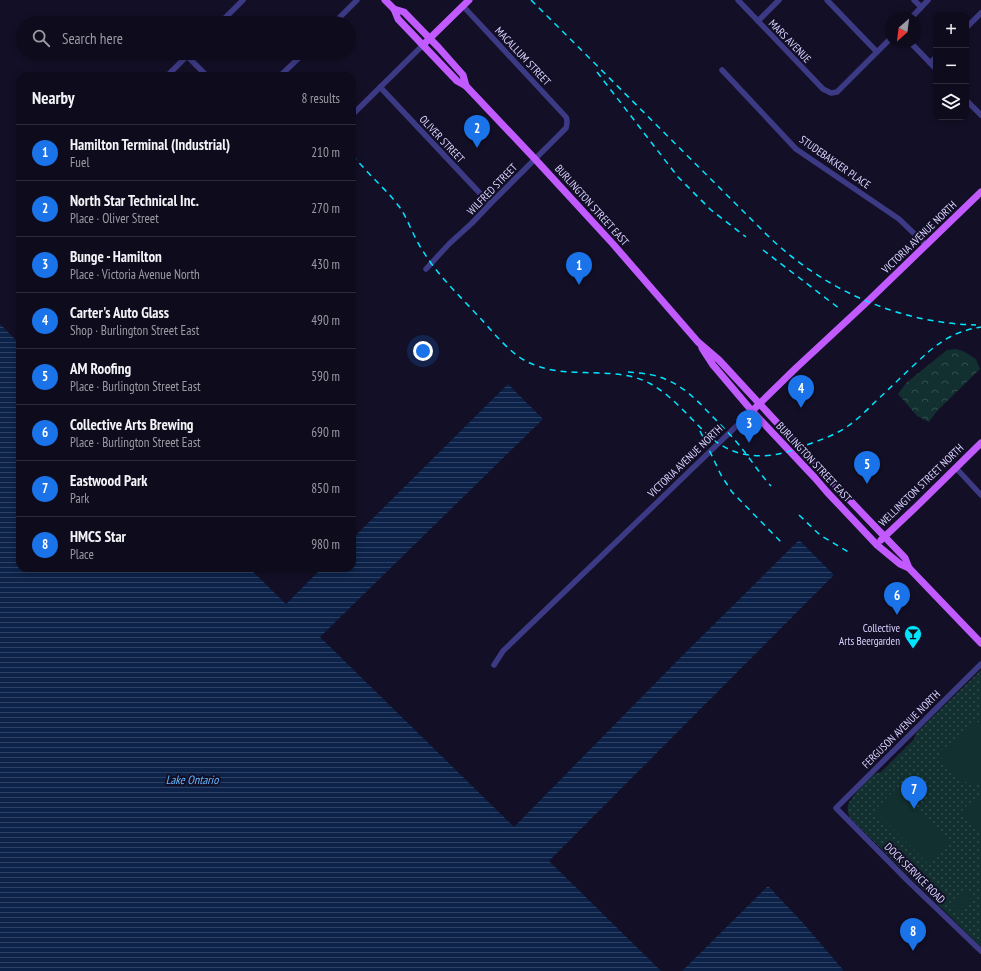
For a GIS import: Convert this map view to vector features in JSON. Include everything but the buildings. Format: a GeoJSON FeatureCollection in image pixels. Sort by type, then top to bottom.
{"type":"FeatureCollection","features":[{"type":"Feature","properties":{"kind":"main road","name":"BURLINGTON STREET EAST"},"geometry":{"type":"LineString","coordinates":[[385,0],[394,9],[398,19],[457,81],[466,86],[614,244],[698,342],[712,365],[752,412],[877,545],[900,564],[909,568]]}},
{"type":"Feature","properties":{"kind":"main road"},"geometry":{"type":"LineString","coordinates":[[423,45],[469,0]]}},
{"type":"Feature","properties":{"kind":"main road","name":"BURLINGTON STREET EAST"},"geometry":{"type":"LineString","coordinates":[[394,9],[404,12],[430,39],[463,75],[466,86]]}},
{"type":"Feature","properties":{"kind":"main road","name":"VICTORIA AVENUE NORTH"},"geometry":{"type":"LineString","coordinates":[[752,412],[796,368],[981,192]]}},
{"type":"Feature","properties":{"kind":"main road","name":"BURLINGTON STREET EAST"},"geometry":{"type":"LineString","coordinates":[[698,342],[720,360],[904,558],[909,568],[981,643]]}},
{"type":"Feature","properties":{"kind":"main road","name":"WELLINGTON STREET NORTH"},"geometry":{"type":"LineString","coordinates":[[877,545],[883,537],[981,443]]}},
{"type":"Feature","properties":{"kind":"street"},"geometry":{"type":"LineString","coordinates":[[227,16],[243,0]]}},
{"type":"Feature","properties":{"kind":"street"},"geometry":{"type":"LineString","coordinates":[[341,16],[357,0]]}},
{"type":"Feature","properties":{"kind":"street","name":"MARS AVENUE"},"geometry":{"type":"LineString","coordinates":[[738,0],[823,89],[830,93],[837,92],[877,52]]}},
{"type":"Feature","properties":{"kind":"street"},"geometry":{"type":"LineString","coordinates":[[758,21],[779,0]]}},
{"type":"Feature","properties":{"kind":"street"},"geometry":{"type":"LineString","coordinates":[[827,0],[877,52],[885,44]]}},
{"type":"Feature","properties":{"kind":"street"},"geometry":{"type":"LineString","coordinates":[[914,0],[921,8]]}},
{"type":"Feature","properties":{"kind":"street"},"geometry":{"type":"LineString","coordinates":[[917,12],[928,0]]}},
{"type":"Feature","properties":{"kind":"street","name":"MACALLUM STREET"},"geometry":{"type":"LineString","coordinates":[[463,6],[566,117],[568,121]]}},
{"type":"Feature","properties":{"kind":"street"},"geometry":{"type":"LineString","coordinates":[[969,25],[981,13]]}},
{"type":"Feature","properties":{"kind":"street"},"geometry":{"type":"LineString","coordinates":[[356,111],[423,45]]}},
{"type":"Feature","properties":{"kind":"street"},"geometry":{"type":"LineString","coordinates":[[916,48],[933,66]]}},
{"type":"Feature","properties":{"kind":"street"},"geometry":{"type":"LineString","coordinates":[[171,72],[182,60]]}},
{"type":"Feature","properties":{"kind":"street"},"geometry":{"type":"LineString","coordinates":[[193,60],[204,72]]}},
{"type":"Feature","properties":{"kind":"street"},"geometry":{"type":"LineString","coordinates":[[284,72],[297,60]]}},
{"type":"Feature","properties":{"kind":"street"},"geometry":{"type":"LineString","coordinates":[[930,63],[933,60]]}},
{"type":"Feature","properties":{"kind":"street","name":"STUDEBAKKER PLACE"},"geometry":{"type":"LineString","coordinates":[[722,70],[796,149],[899,219],[926,245]]}},
{"type":"Feature","properties":{"kind":"street","name":"OLIVER STREET"},"geometry":{"type":"LineString","coordinates":[[380,87],[490,204]]}},
{"type":"Feature","properties":{"kind":"street"},"geometry":{"type":"LineString","coordinates":[[969,103],[981,115]]}},
{"type":"Feature","properties":{"kind":"street","name":"WILFRED STREET"},"geometry":{"type":"LineString","coordinates":[[426,268],[566,128],[568,121]]}},
{"type":"Feature","properties":{"kind":"street","name":"VICTORIA AVENUE NORTH"},"geometry":{"type":"LineString","coordinates":[[494,665],[503,651],[752,412]]}},
{"type":"Feature","properties":{"kind":"street"},"geometry":{"type":"LineString","coordinates":[[956,468],[981,495]]}},
{"type":"Feature","properties":{"kind":"street","name":"FERGUSON AVENUE NORTH"},"geometry":{"type":"LineString","coordinates":[[836,808],[981,664]]}},
{"type":"Feature","properties":{"kind":"street","name":"DOCK SERVICE ROAD"},"geometry":{"type":"LineString","coordinates":[[836,808],[908,881],[981,951]]}},
{"type":"Feature","properties":{"kind":"green space"},"geometry":{"type":"Polygon","coordinates":[[[956,349],[963,351],[976,359],[980,369],[937,411],[929,422],[917,416],[898,394],[906,383],[947,350],[956,349]]]}},
{"type":"Feature","properties":{"kind":"green space"},"geometry":{"type":"Polygon","coordinates":[[[981,670],[981,947],[850,818],[848,813],[848,805],[864,784],[872,776],[881,772],[914,739],[916,733],[981,670]]]}},
{"type":"Feature","properties":{"kind":"green space"},"geometry":{"type":"Polygon","coordinates":[[[977,722],[981,722],[981,784],[965,782],[955,776],[944,764],[939,752],[977,722]]]}},
{"type":"Feature","properties":{"kind":"green space"},"geometry":{"type":"Polygon","coordinates":[[[896,788],[950,842],[928,864],[874,811],[896,788]]]}},
{"type":"Feature","properties":{"kind":"green space"},"geometry":{"type":"Polygon","coordinates":[[[981,797],[981,833],[960,814],[964,808],[974,800],[981,797]]]}},
{"type":"Feature","properties":{"kind":"green space"},"geometry":{"type":"Polygon","coordinates":[[[966,887],[974,895],[958,911],[950,903],[966,887]]]}},
{"type":"Feature","properties":{"kind":"water","name":"Lake Ontario"},"geometry":{"type":"Polygon","coordinates":[[[0,324],[16,340],[16,572],[253,572],[286,604],[318,572],[356,572],[356,535],[508,384],[543,419],[320,637],[514,827],[680,658],[799,540],[834,575],[549,861],[661,971],[0,971],[0,324]]]}},
{"type":"Feature","properties":{"kind":"water"},"geometry":{"type":"Polygon","coordinates":[[[768,886],[803,923],[844,971],[682,971],[768,886]]]}},
{"type":"Feature","properties":{"kind":"railway"},"geometry":{"type":"LineString","coordinates":[[531,0],[767,235],[812,272],[863,300],[890,310],[918,318],[947,323],[976,325]]}},
{"type":"Feature","properties":{"kind":"railway"},"geometry":{"type":"LineString","coordinates":[[597,72],[678,177],[711,210],[746,237]]}},
{"type":"Feature","properties":{"kind":"railway"},"geometry":{"type":"LineString","coordinates":[[356,159],[390,195],[401,209],[420,246],[442,277],[497,337],[516,355],[530,363],[545,368],[560,371],[622,375],[637,378],[651,384],[673,400],[715,441],[738,453],[763,456],[788,452],[837,433],[859,417],[921,358],[944,340],[960,332],[981,327]]}},
{"type":"Feature","properties":{"kind":"railway"},"geometry":{"type":"LineString","coordinates":[[763,250],[840,309]]}},
{"type":"Feature","properties":{"kind":"railway"},"geometry":{"type":"LineString","coordinates":[[628,372],[658,376],[679,386],[690,394],[732,437],[771,486]]}},
{"type":"Feature","properties":{"kind":"railway"},"geometry":{"type":"LineString","coordinates":[[700,431],[721,475],[732,492],[783,544]]}},
{"type":"Feature","properties":{"kind":"railway"},"geometry":{"type":"LineString","coordinates":[[799,515],[820,535],[850,553]]}},
{"type":"Feature","properties":{"kind":"place","name":"North Star Technical Inc."},"geometry":{"type":"Point","coordinates":[477,148]}},
{"type":"Feature","properties":{"kind":"place","name":"Hamilton Terminal (Industrial)"},"geometry":{"type":"Point","coordinates":[579,285]}},
{"type":"Feature","properties":{"kind":"place","name":"Carter's Auto Glass"},"geometry":{"type":"Point","coordinates":[801,408]}},
{"type":"Feature","properties":{"kind":"place","name":"Bunge - Hamilton"},"geometry":{"type":"Point","coordinates":[749,443]}},
{"type":"Feature","properties":{"kind":"place","name":"AM Roofing"},"geometry":{"type":"Point","coordinates":[867,484]}},
{"type":"Feature","properties":{"kind":"place","name":"Collective Arts Brewing"},"geometry":{"type":"Point","coordinates":[897,615]}},
{"type":"Feature","properties":{"kind":"place","name":"Collective Arts Beergarden"},"geometry":{"type":"Point","coordinates":[913,649]}},
{"type":"Feature","properties":{"kind":"place","name":"Eastwood Park"},"geometry":{"type":"Point","coordinates":[914,809]}},
{"type":"Feature","properties":{"kind":"place","name":"HMCS Star"},"geometry":{"type":"Point","coordinates":[913,951]}}]}
